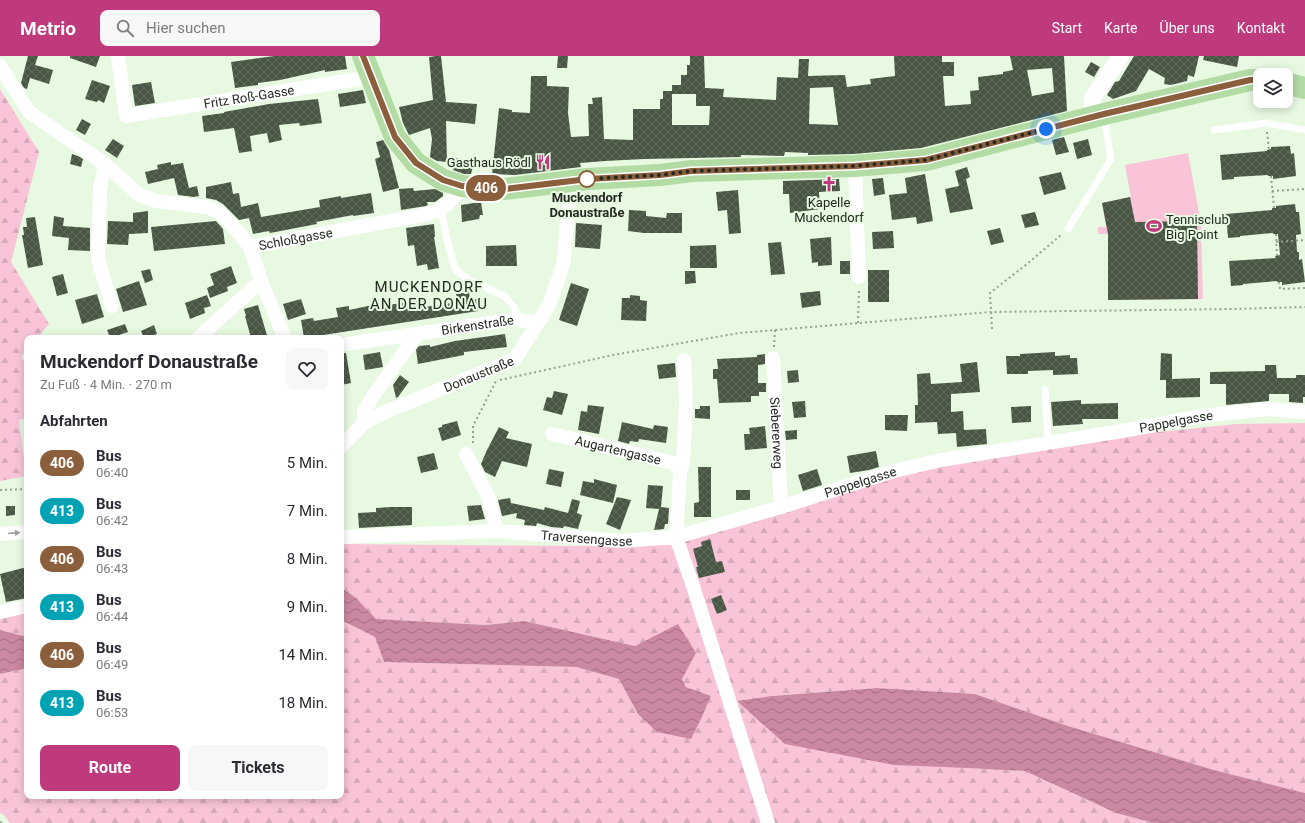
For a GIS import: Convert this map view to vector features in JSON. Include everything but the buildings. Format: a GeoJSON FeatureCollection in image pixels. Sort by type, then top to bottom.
{"type":"FeatureCollection","features":[{"type":"Feature","properties":{"kind":"main road"},"geometry":{"type":"LineString","coordinates":[[363,56],[395,137],[416,163],[443,180],[462,186],[505,189],[568,181],[692,171],[855,166],[926,160],[1097,116],[1253,80]]}},
{"type":"Feature","properties":{"kind":"main road"},"geometry":{"type":"LineString","coordinates":[[1293,85],[1305,88]]}},
{"type":"Feature","properties":{"kind":"street","name":"Fritz Roß-Gasse"},"geometry":{"type":"LineString","coordinates":[[118,56],[126,116],[372,77]]}},
{"type":"Feature","properties":{"kind":"street"},"geometry":{"type":"LineString","coordinates":[[1097,116],[1093,97],[1121,56]]}},
{"type":"Feature","properties":{"kind":"street","name":"Schloßgasse"},"geometry":{"type":"LineString","coordinates":[[0,66],[29,112],[105,164],[139,194],[157,201],[207,207],[219,212],[242,236],[250,247],[428,214],[441,210],[456,196],[462,186]]}},
{"type":"Feature","properties":{"kind":"street"},"geometry":{"type":"LineString","coordinates":[[105,164],[100,189],[98,259],[112,306]]}},
{"type":"Feature","properties":{"kind":"street"},"geometry":{"type":"LineString","coordinates":[[855,166],[859,277]]}},
{"type":"Feature","properties":{"kind":"street","name":"Donaustraße"},"geometry":{"type":"LineString","coordinates":[[344,444],[364,423],[385,412],[515,359],[536,323],[548,307],[564,261],[569,192],[568,181]]}},
{"type":"Feature","properties":{"kind":"street"},"geometry":{"type":"LineString","coordinates":[[250,247],[261,280],[284,335]]}},
{"type":"Feature","properties":{"kind":"street"},"geometry":{"type":"LineString","coordinates":[[201,335],[261,280]]}},
{"type":"Feature","properties":{"kind":"street","name":"Birkenstraße"},"geometry":{"type":"LineString","coordinates":[[344,345],[515,319],[536,323]]}},
{"type":"Feature","properties":{"kind":"street"},"geometry":{"type":"LineString","coordinates":[[364,423],[364,412],[373,396],[418,333]]}},
{"type":"Feature","properties":{"kind":"street","name":"Siebererweg"},"geometry":{"type":"LineString","coordinates":[[773,358],[781,507]]}},
{"type":"Feature","properties":{"kind":"street"},"geometry":{"type":"LineString","coordinates":[[684,360],[686,401],[683,463],[680,472],[676,537],[768,823]]}},
{"type":"Feature","properties":{"kind":"street","name":"Pappelgasse"},"geometry":{"type":"LineString","coordinates":[[676,537],[781,507],[894,471],[941,460],[1122,431],[1209,415],[1267,409],[1305,412]]}},
{"type":"Feature","properties":{"kind":"street","name":"Augartengasse"},"geometry":{"type":"LineString","coordinates":[[552,434],[674,463],[680,472]]}},
{"type":"Feature","properties":{"kind":"street"},"geometry":{"type":"LineString","coordinates":[[466,454],[488,496],[498,531]]}},
{"type":"Feature","properties":{"kind":"street","name":"Traversengasse"},"geometry":{"type":"LineString","coordinates":[[344,537],[498,531],[621,541],[676,537]]}},
{"type":"Feature","properties":{"kind":"street"},"geometry":{"type":"LineString","coordinates":[[0,534],[24,532]]}},
{"type":"Feature","properties":{"kind":"street"},"geometry":{"type":"LineString","coordinates":[[0,612],[24,607]]}},
{"type":"Feature","properties":{"kind":"lane"},"geometry":{"type":"LineString","coordinates":[[1068,229],[1111,159],[1097,116]]}},
{"type":"Feature","properties":{"kind":"lane"},"geometry":{"type":"LineString","coordinates":[[1214,130],[1266,123],[1305,130]]}},
{"type":"Feature","properties":{"kind":"lane"},"geometry":{"type":"LineString","coordinates":[[441,210],[455,269],[466,278],[504,296],[515,308],[515,319]]}},
{"type":"Feature","properties":{"kind":"lane"},"geometry":{"type":"LineString","coordinates":[[1045,389],[1048,442]]}},
{"type":"Feature","properties":{"kind":"path"},"geometry":{"type":"LineString","coordinates":[[1266,123],[1269,150]]}},
{"type":"Feature","properties":{"kind":"path"},"geometry":{"type":"LineString","coordinates":[[1271,176],[1274,208]]}},
{"type":"Feature","properties":{"kind":"path"},"geometry":{"type":"LineString","coordinates":[[1272,191],[1305,188]]}},
{"type":"Feature","properties":{"kind":"path"},"geometry":{"type":"LineString","coordinates":[[992,328],[990,293],[1028,264],[1068,229]]}},
{"type":"Feature","properties":{"kind":"path"},"geometry":{"type":"LineString","coordinates":[[1276,234],[1277,256]]}},
{"type":"Feature","properties":{"kind":"path"},"geometry":{"type":"LineString","coordinates":[[1276,242],[1305,240]]}},
{"type":"Feature","properties":{"kind":"path"},"geometry":{"type":"LineString","coordinates":[[858,323],[859,277]]}},
{"type":"Feature","properties":{"kind":"path"},"geometry":{"type":"LineString","coordinates":[[1279,282],[1280,289],[1305,288]]}},
{"type":"Feature","properties":{"kind":"path"},"geometry":{"type":"LineString","coordinates":[[489,384],[496,381],[613,355],[739,333],[991,312],[1305,307]]}},
{"type":"Feature","properties":{"kind":"path"},"geometry":{"type":"LineString","coordinates":[[773,358],[775,330]]}},
{"type":"Feature","properties":{"kind":"path"},"geometry":{"type":"LineString","coordinates":[[466,454],[473,444],[473,426],[496,381],[515,359]]}},
{"type":"Feature","properties":{"kind":"path"},"geometry":{"type":"LineString","coordinates":[[0,490],[24,489]]}},
{"type":"Feature","properties":{"kind":"green space"},"geometry":{"type":"Polygon","coordinates":[[[0,89],[39,152],[11,262],[49,324],[40,335],[24,335],[24,354],[21,357],[24,361],[24,419],[19,420],[24,460],[24,476],[0,481],[0,89]]]}},
{"type":"Feature","properties":{"kind":"green space","name":"Tennisclub Big Point"},"geometry":{"type":"Polygon","coordinates":[[[1188,153],[1201,224],[1203,299],[1108,300],[1108,234],[1098,234],[1098,227],[1106,227],[1102,203],[1131,197],[1125,165],[1188,153]]]}},
{"type":"Feature","properties":{"kind":"green space"},"geometry":{"type":"Polygon","coordinates":[[[1305,423],[1305,793],[1214,770],[1068,726],[975,694],[877,688],[772,696],[968,768],[1025,771],[1116,813],[1154,823],[10,823],[3,814],[0,813],[0,674],[24,669],[24,799],[344,799],[344,622],[375,637],[384,662],[576,667],[619,679],[638,714],[691,739],[711,696],[686,687],[682,678],[696,653],[678,625],[635,646],[524,621],[486,625],[375,619],[355,597],[344,590],[344,544],[578,546],[671,545],[888,475],[974,457],[1058,448],[1149,433],[1236,424],[1305,423]]]}},
{"type":"Feature","properties":{"kind":"green space"},"geometry":{"type":"Polygon","coordinates":[[[24,614],[24,636],[0,630],[0,619],[24,614]]]}},
{"type":"Feature","properties":{"kind":"water"},"geometry":{"type":"Polygon","coordinates":[[[344,590],[355,597],[376,619],[486,625],[524,621],[635,646],[678,624],[696,653],[682,679],[686,687],[711,696],[691,739],[657,732],[638,714],[619,679],[576,667],[384,662],[375,637],[344,622],[344,590]]]}},
{"type":"Feature","properties":{"kind":"water"},"geometry":{"type":"Polygon","coordinates":[[[0,630],[24,636],[24,669],[0,674],[0,630]]]}},
{"type":"Feature","properties":{"kind":"water"},"geometry":{"type":"Polygon","coordinates":[[[877,688],[975,694],[1068,726],[1214,770],[1305,793],[1305,823],[1154,823],[1116,813],[1025,771],[894,765],[785,744],[737,701],[772,696],[877,688]]]}},
{"type":"Feature","properties":{"kind":"bus line","name":"406"},"geometry":{"type":"LineString","coordinates":[[363,56],[395,137],[416,163],[443,180],[462,186],[505,189],[588,179],[660,175],[692,171],[855,166],[926,160],[1104,114],[1253,80]]}},
{"type":"Feature","properties":{"kind":"place","name":"Gasthaus Rödl"},"geometry":{"type":"Point","coordinates":[543,162]}},
{"type":"Feature","properties":{"kind":"place","name":"Muckendorf Donaustraße"},"geometry":{"type":"Point","coordinates":[587,179]}},
{"type":"Feature","properties":{"kind":"place","name":"Kapelle Muckendorf"},"geometry":{"type":"Point","coordinates":[829,184]}},
{"type":"Feature","properties":{"kind":"place","name":"Tennisclub Big Point"},"geometry":{"type":"Point","coordinates":[1154,226]}},
{"type":"Feature","properties":{"kind":"district","name":"MUCKENDORF AN DER DONAU"},"geometry":{"type":"Point","coordinates":[429,296]}},
{"type":"Feature","properties":{"kind":"route"},"geometry":{"type":"LineString","coordinates":[[587,179],[660,175],[692,171],[855,166],[926,160],[1046,129]]}}]}
